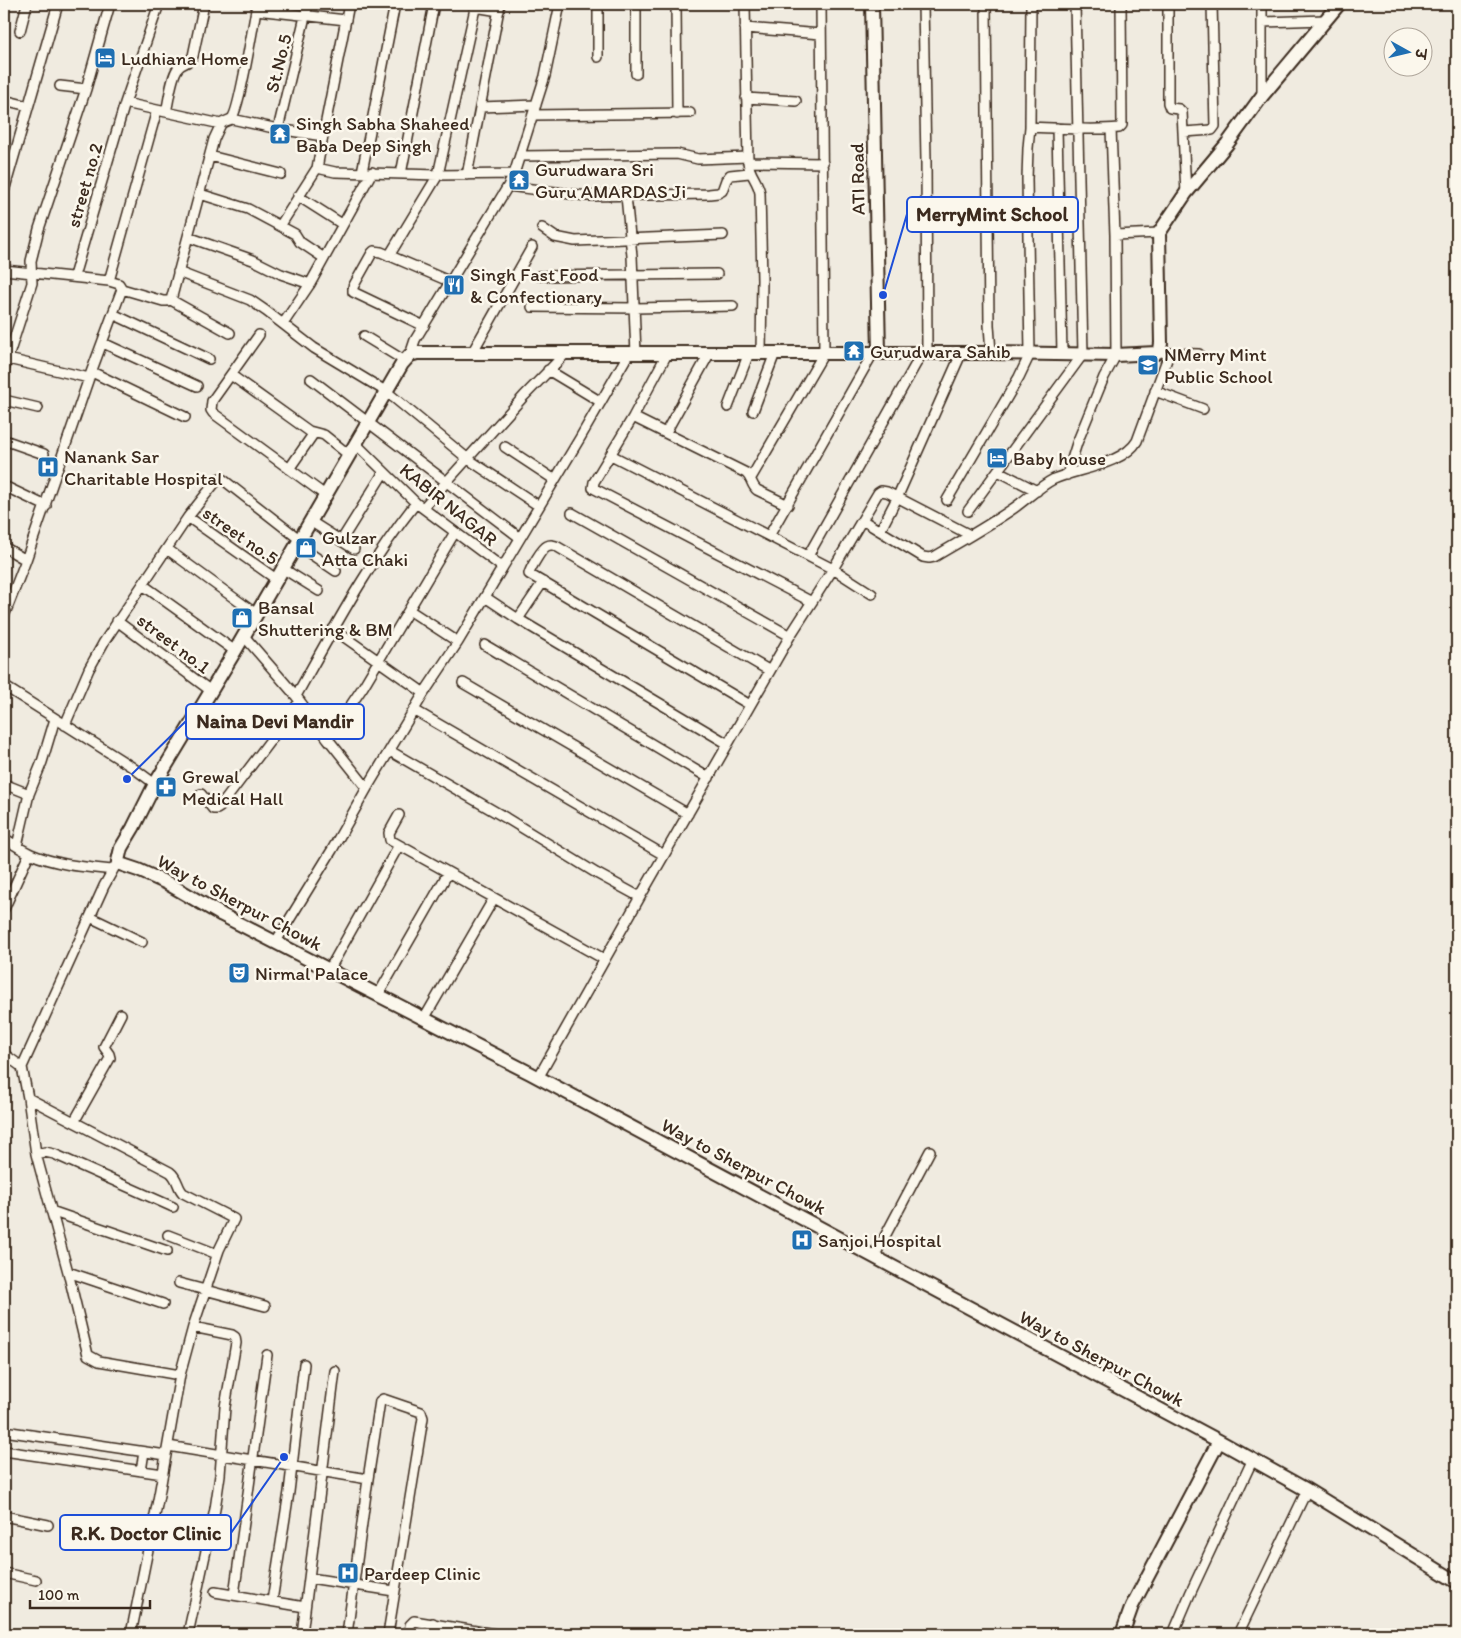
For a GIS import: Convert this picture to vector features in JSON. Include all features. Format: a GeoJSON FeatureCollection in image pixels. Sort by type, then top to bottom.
{"type":"FeatureCollection","features":[{"type":"Feature","properties":{"kind":"street"},"geometry":{"type":"LineString","coordinates":[[20,31],[27,4]]}},
{"type":"Feature","properties":{"kind":"street"},"geometry":{"type":"LineString","coordinates":[[4,191],[58,4]]}},
{"type":"Feature","properties":{"kind":"street"},"geometry":{"type":"LineString","coordinates":[[4,369],[32,284],[31,261],[39,229],[86,89],[110,4]]}},
{"type":"Feature","properties":{"kind":"street","name":"street no.2"},"geometry":{"type":"LineString","coordinates":[[74,276],[125,103],[159,4]]}},
{"type":"Feature","properties":{"kind":"street"},"geometry":{"type":"LineString","coordinates":[[109,281],[174,74],[180,66],[189,62],[193,56],[204,4]]}},
{"type":"Feature","properties":{"kind":"street","name":"St.No.5"},"geometry":{"type":"LineString","coordinates":[[278,129],[308,4]]}},
{"type":"Feature","properties":{"kind":"street"},"geometry":{"type":"LineString","coordinates":[[280,226],[316,168],[349,4]]}},
{"type":"Feature","properties":{"kind":"street"},"geometry":{"type":"LineString","coordinates":[[283,324],[310,284],[367,172],[395,4]]}},
{"type":"Feature","properties":{"kind":"street"},"geometry":{"type":"LineString","coordinates":[[400,174],[434,4]]}},
{"type":"Feature","properties":{"kind":"street"},"geometry":{"type":"LineString","coordinates":[[180,1375],[99,1361],[88,1355],[36,1154],[22,1067],[115,865],[121,848],[155,784],[244,636],[368,422],[408,358],[415,340],[508,186],[514,174],[536,105],[551,51],[560,4]]}},
{"type":"Feature","properties":{"kind":"street"},"geometry":{"type":"LineString","coordinates":[[598,4],[598,57]]}},
{"type":"Feature","properties":{"kind":"street"},"geometry":{"type":"LineString","coordinates":[[636,4],[636,74]]}},
{"type":"Feature","properties":{"kind":"street"},"geometry":{"type":"LineString","coordinates":[[676,4],[677,114]]}},
{"type":"Feature","properties":{"kind":"street"},"geometry":{"type":"LineString","coordinates":[[728,407],[755,353],[762,280],[760,193],[756,181],[749,173],[748,160],[745,4]]}},
{"type":"Feature","properties":{"kind":"street"},"geometry":{"type":"LineString","coordinates":[[751,478],[824,353],[821,4]]}},
{"type":"Feature","properties":{"kind":"street","name":"ATI Road"},"geometry":{"type":"LineString","coordinates":[[872,4],[876,353]]}},
{"type":"Feature","properties":{"kind":"street"},"geometry":{"type":"LineString","coordinates":[[808,556],[924,353],[926,161],[923,4]]}},
{"type":"Feature","properties":{"kind":"street"},"geometry":{"type":"LineString","coordinates":[[986,4],[991,353]]}},
{"type":"Feature","properties":{"kind":"street"},"geometry":{"type":"LineString","coordinates":[[947,500],[1019,377],[1030,354],[1027,179],[1030,127],[1031,4]]}},
{"type":"Feature","properties":{"kind":"street"},"geometry":{"type":"LineString","coordinates":[[968,511],[1083,354],[1076,4]]}},
{"type":"Feature","properties":{"kind":"street"},"geometry":{"type":"LineString","coordinates":[[1030,127],[1120,128],[1123,120],[1122,4]]}},
{"type":"Feature","properties":{"kind":"street"},"geometry":{"type":"LineString","coordinates":[[1168,4],[1168,103],[1170,108],[1181,111],[1184,132],[1186,193]]}},
{"type":"Feature","properties":{"kind":"street"},"geometry":{"type":"LineString","coordinates":[[1184,132],[1212,130],[1215,126],[1212,4]]}},
{"type":"Feature","properties":{"kind":"street"},"geometry":{"type":"LineString","coordinates":[[1262,4],[1262,96]]}},
{"type":"Feature","properties":{"kind":"street"},"geometry":{"type":"LineString","coordinates":[[862,520],[923,557],[934,557],[1014,508],[1050,481],[1096,467],[1132,450],[1155,391],[1163,353],[1160,350],[1159,233],[1186,193],[1227,144],[1262,96],[1339,4]]}},
{"type":"Feature","properties":{"kind":"street"},"geometry":{"type":"LineString","coordinates":[[389,256],[438,175],[475,6],[499,7],[467,175]]}},
{"type":"Feature","properties":{"kind":"street"},"geometry":{"type":"LineString","coordinates":[[232,118],[241,86],[257,7],[346,20]]}},
{"type":"Feature","properties":{"kind":"street"},"geometry":{"type":"LineString","coordinates":[[1262,22],[1325,20]]}},
{"type":"Feature","properties":{"kind":"street"},"geometry":{"type":"LineString","coordinates":[[745,28],[821,34]]}},
{"type":"Feature","properties":{"kind":"street"},"geometry":{"type":"LineString","coordinates":[[60,86],[86,89]]}},
{"type":"Feature","properties":{"kind":"street"},"geometry":{"type":"LineString","coordinates":[[746,98],[796,101]]}},
{"type":"Feature","properties":{"kind":"street"},"geometry":{"type":"LineString","coordinates":[[4,100],[28,106]]}},
{"type":"Feature","properties":{"kind":"street"},"geometry":{"type":"LineString","coordinates":[[125,103],[221,124]]}},
{"type":"Feature","properties":{"kind":"street"},"geometry":{"type":"LineString","coordinates":[[480,107],[536,105]]}},
{"type":"Feature","properties":{"kind":"street"},"geometry":{"type":"LineString","coordinates":[[533,115],[690,113]]}},
{"type":"Feature","properties":{"kind":"street"},"geometry":{"type":"LineString","coordinates":[[171,300],[214,139],[221,124],[232,118],[278,129],[323,136]]}},
{"type":"Feature","properties":{"kind":"street"},"geometry":{"type":"LineString","coordinates":[[1057,128],[1062,354]]}},
{"type":"Feature","properties":{"kind":"street"},"geometry":{"type":"LineString","coordinates":[[1067,475],[1077,443],[1104,376],[1116,355],[1116,235],[1111,129]]}},
{"type":"Feature","properties":{"kind":"street"},"geometry":{"type":"LineString","coordinates":[[520,156],[677,154],[703,159],[823,163]]}},
{"type":"Feature","properties":{"kind":"street"},"geometry":{"type":"LineString","coordinates":[[210,156],[281,174]]}},
{"type":"Feature","properties":{"kind":"street"},"geometry":{"type":"LineString","coordinates":[[316,168],[335,172],[400,174],[514,174]]}},
{"type":"Feature","properties":{"kind":"street"},"geometry":{"type":"LineString","coordinates":[[508,186],[587,196],[718,193],[722,191],[730,175],[749,173]]}},
{"type":"Feature","properties":{"kind":"street"},"geometry":{"type":"LineString","coordinates":[[200,194],[248,210],[280,226],[294,234],[300,242],[324,258]]}},
{"type":"Feature","properties":{"kind":"street"},"geometry":{"type":"LineString","coordinates":[[298,196],[342,224]]}},
{"type":"Feature","properties":{"kind":"street"},"geometry":{"type":"LineString","coordinates":[[275,942],[332,850],[424,693],[458,642],[519,537],[632,354],[635,308],[626,196]]}},
{"type":"Feature","properties":{"kind":"street"},"geometry":{"type":"LineString","coordinates":[[542,228],[556,237],[569,240],[723,235]]}},
{"type":"Feature","properties":{"kind":"street"},"geometry":{"type":"LineString","coordinates":[[1116,235],[1159,233]]}},
{"type":"Feature","properties":{"kind":"street"},"geometry":{"type":"LineString","coordinates":[[188,236],[310,284]]}},
{"type":"Feature","properties":{"kind":"street"},"geometry":{"type":"LineString","coordinates":[[472,353],[532,247]]}},
{"type":"Feature","properties":{"kind":"street"},"geometry":{"type":"LineString","coordinates":[[424,326],[354,292],[353,287],[372,253],[377,251],[451,282]]}},
{"type":"Feature","properties":{"kind":"street"},"geometry":{"type":"LineString","coordinates":[[4,270],[109,281],[119,284],[122,289],[167,301],[171,300],[230,333]]}},
{"type":"Feature","properties":{"kind":"street"},"geometry":{"type":"LineString","coordinates":[[178,272],[250,300],[314,348],[387,392],[468,459],[539,506]]}},
{"type":"Feature","properties":{"kind":"street"},"geometry":{"type":"LineString","coordinates":[[539,276],[717,274]]}},
{"type":"Feature","properties":{"kind":"street"},"geometry":{"type":"LineString","coordinates":[[5,611],[46,506],[90,375],[122,289]]}},
{"type":"Feature","properties":{"kind":"street"},"geometry":{"type":"LineString","coordinates":[[532,307],[635,308],[733,306]]}},
{"type":"Feature","properties":{"kind":"street"},"geometry":{"type":"LineString","coordinates":[[113,314],[209,359]]}},
{"type":"Feature","properties":{"kind":"street"},"geometry":{"type":"LineString","coordinates":[[258,335],[212,401],[213,414],[325,495]]}},
{"type":"Feature","properties":{"kind":"street"},"geometry":{"type":"LineString","coordinates":[[364,336],[408,358]]}},
{"type":"Feature","properties":{"kind":"street"},"geometry":{"type":"LineString","coordinates":[[103,343],[197,386]]}},
{"type":"Feature","properties":{"kind":"street"},"geometry":{"type":"LineString","coordinates":[[408,358],[417,353],[1199,354]]}},
{"type":"Feature","properties":{"kind":"street"},"geometry":{"type":"LineString","coordinates":[[201,794],[213,809],[217,809],[220,806],[298,698],[333,629],[384,545],[419,506],[468,459],[548,370],[566,353]]}},
{"type":"Feature","properties":{"kind":"street"},"geometry":{"type":"LineString","coordinates":[[753,411],[775,353]]}},
{"type":"Feature","properties":{"kind":"street"},"geometry":{"type":"LineString","coordinates":[[770,536],[876,353]]}},
{"type":"Feature","properties":{"kind":"street"},"geometry":{"type":"LineString","coordinates":[[667,354],[633,417],[593,484],[595,489],[812,602]]}},
{"type":"Feature","properties":{"kind":"street"},"geometry":{"type":"LineString","coordinates":[[666,432],[709,354]]}},
{"type":"Feature","properties":{"kind":"street"},"geometry":{"type":"LineString","coordinates":[[880,532],[898,498],[961,354]]}},
{"type":"Feature","properties":{"kind":"street"},"geometry":{"type":"LineString","coordinates":[[8,359],[90,375],[185,417]]}},
{"type":"Feature","properties":{"kind":"street"},"geometry":{"type":"LineString","coordinates":[[548,370],[601,402]]}},
{"type":"Feature","properties":{"kind":"street","name":"KABIR NAGAR"},"geometry":{"type":"LineString","coordinates":[[231,375],[309,431],[352,450],[384,472],[419,506],[502,567]]}},
{"type":"Feature","properties":{"kind":"street"},"geometry":{"type":"LineString","coordinates":[[311,379],[519,537]]}},
{"type":"Feature","properties":{"kind":"street"},"geometry":{"type":"LineString","coordinates":[[1155,391],[1203,409]]}},
{"type":"Feature","properties":{"kind":"street"},"geometry":{"type":"LineString","coordinates":[[4,400],[38,408]]}},
{"type":"Feature","properties":{"kind":"street"},"geometry":{"type":"LineString","coordinates":[[633,417],[746,473],[751,478],[754,488],[788,504]]}},
{"type":"Feature","properties":{"kind":"street"},"geometry":{"type":"LineString","coordinates":[[289,469],[314,433]]}},
{"type":"Feature","properties":{"kind":"street"},"geometry":{"type":"LineString","coordinates":[[4,440],[44,454]]}},
{"type":"Feature","properties":{"kind":"street"},"geometry":{"type":"LineString","coordinates":[[505,447],[555,480]]}},
{"type":"Feature","properties":{"kind":"street"},"geometry":{"type":"LineString","coordinates":[[611,455],[833,569],[872,594]]}},
{"type":"Feature","properties":{"kind":"street"},"geometry":{"type":"LineString","coordinates":[[998,471],[1037,491]]}},
{"type":"Feature","properties":{"kind":"street"},"geometry":{"type":"LineString","coordinates":[[341,541],[384,472]]}},
{"type":"Feature","properties":{"kind":"street"},"geometry":{"type":"LineString","coordinates":[[65,725],[89,669],[117,621],[188,517],[216,480],[221,478],[297,542],[336,571]]}},
{"type":"Feature","properties":{"kind":"street"},"geometry":{"type":"LineString","coordinates":[[4,486],[46,506]]}},
{"type":"Feature","properties":{"kind":"street"},"geometry":{"type":"LineString","coordinates":[[538,1078],[604,959],[790,636],[880,492],[884,491],[970,535]]}},
{"type":"Feature","properties":{"kind":"street"},"geometry":{"type":"LineString","coordinates":[[572,513],[790,636]]}},
{"type":"Feature","properties":{"kind":"street","name":"street no.5"},"geometry":{"type":"LineString","coordinates":[[188,517],[276,579]]}},
{"type":"Feature","properties":{"kind":"street"},"geometry":{"type":"LineString","coordinates":[[310,521],[354,549]]}},
{"type":"Feature","properties":{"kind":"street"},"geometry":{"type":"LineString","coordinates":[[328,739],[378,661],[455,532]]}},
{"type":"Feature","properties":{"kind":"street"},"geometry":{"type":"LineString","coordinates":[[750,705],[529,574],[529,571],[546,547],[552,545],[770,671]]}},
{"type":"Feature","properties":{"kind":"street"},"geometry":{"type":"LineString","coordinates":[[4,547],[26,560]]}},
{"type":"Feature","properties":{"kind":"street"},"geometry":{"type":"LineString","coordinates":[[167,549],[256,614]]}},
{"type":"Feature","properties":{"kind":"street"},"geometry":{"type":"LineString","coordinates":[[282,568],[319,591]]}},
{"type":"Feature","properties":{"kind":"street"},"geometry":{"type":"LineString","coordinates":[[518,619],[543,582]]}},
{"type":"Feature","properties":{"kind":"street"},"geometry":{"type":"LineString","coordinates":[[143,585],[235,651]]}},
{"type":"Feature","properties":{"kind":"street"},"geometry":{"type":"LineString","coordinates":[[485,597],[518,619],[728,744]]}},
{"type":"Feature","properties":{"kind":"street"},"geometry":{"type":"LineString","coordinates":[[409,610],[458,642]]}},
{"type":"Feature","properties":{"kind":"street","name":"street no.1"},"geometry":{"type":"LineString","coordinates":[[117,621],[211,691]]}},
{"type":"Feature","properties":{"kind":"street"},"geometry":{"type":"LineString","coordinates":[[333,629],[424,693]]}},
{"type":"Feature","properties":{"kind":"street"},"geometry":{"type":"LineString","coordinates":[[244,636],[298,698],[367,788]]}},
{"type":"Feature","properties":{"kind":"street"},"geometry":{"type":"LineString","coordinates":[[485,645],[709,778]]}},
{"type":"Feature","properties":{"kind":"street"},"geometry":{"type":"LineString","coordinates":[[463,683],[688,814]]}},
{"type":"Feature","properties":{"kind":"street"},"geometry":{"type":"LineString","coordinates":[[4,686],[132,767],[155,784]]}},
{"type":"Feature","properties":{"kind":"street"},"geometry":{"type":"LineString","coordinates":[[414,710],[664,855]]}},
{"type":"Feature","properties":{"kind":"street"},"geometry":{"type":"LineString","coordinates":[[17,846],[30,794],[55,719]]}},
{"type":"Feature","properties":{"kind":"street"},"geometry":{"type":"LineString","coordinates":[[390,751],[640,897]]}},
{"type":"Feature","properties":{"kind":"street"},"geometry":{"type":"LineString","coordinates":[[4,784],[30,794]]}},
{"type":"Feature","properties":{"kind":"street"},"geometry":{"type":"LineString","coordinates":[[399,815],[389,833],[390,840],[604,959]]}},
{"type":"Feature","properties":{"kind":"street"},"geometry":{"type":"LineString","coordinates":[[4,838],[29,854],[62,864],[115,865]]}},
{"type":"Feature","properties":{"kind":"street"},"geometry":{"type":"LineString","coordinates":[[328,970],[399,845]]}},
{"type":"Feature","properties":{"kind":"street"},"geometry":{"type":"LineString","coordinates":[[4,909],[29,854]]}},
{"type":"Feature","properties":{"kind":"street","name":"Way to Sherpur Chowk"},"geometry":{"type":"LineString","coordinates":[[115,865],[120,864],[138,870],[167,883],[222,915],[538,1078],[874,1257],[1307,1490],[1457,1582]]}},
{"type":"Feature","properties":{"kind":"street"},"geometry":{"type":"LineString","coordinates":[[378,995],[448,873]]}},
{"type":"Feature","properties":{"kind":"street"},"geometry":{"type":"LineString","coordinates":[[424,1019],[494,898]]}},
{"type":"Feature","properties":{"kind":"street"},"geometry":{"type":"LineString","coordinates":[[90,917],[142,942]]}},
{"type":"Feature","properties":{"kind":"street"},"geometry":{"type":"LineString","coordinates":[[74,1122],[110,1058],[104,1047],[121,1014]]}},
{"type":"Feature","properties":{"kind":"street"},"geometry":{"type":"LineString","coordinates":[[4,1054],[22,1067]]}},
{"type":"Feature","properties":{"kind":"street"},"geometry":{"type":"LineString","coordinates":[[28,1098],[170,1172],[184,1193],[234,1220],[217,1254],[193,1327],[180,1375],[163,1474],[131,1634]]}},
{"type":"Feature","properties":{"kind":"street"},"geometry":{"type":"LineString","coordinates":[[874,1257],[930,1151]]}},
{"type":"Feature","properties":{"kind":"street"},"geometry":{"type":"LineString","coordinates":[[36,1154],[45,1152],[54,1154],[173,1207]]}},
{"type":"Feature","properties":{"kind":"street"},"geometry":{"type":"LineString","coordinates":[[51,1211],[167,1251]]}},
{"type":"Feature","properties":{"kind":"street"},"geometry":{"type":"LineString","coordinates":[[168,1235],[217,1254]]}},
{"type":"Feature","properties":{"kind":"street"},"geometry":{"type":"LineString","coordinates":[[68,1272],[163,1304]]}},
{"type":"Feature","properties":{"kind":"street"},"geometry":{"type":"LineString","coordinates":[[180,1283],[265,1306]]}},
{"type":"Feature","properties":{"kind":"street"},"geometry":{"type":"LineString","coordinates":[[188,1634],[215,1509],[222,1455],[225,1407],[236,1339],[232,1335],[193,1327]]}},
{"type":"Feature","properties":{"kind":"street"},"geometry":{"type":"LineString","coordinates":[[234,1594],[267,1355]]}},
{"type":"Feature","properties":{"kind":"street"},"geometry":{"type":"LineString","coordinates":[[272,1601],[292,1467],[304,1364]]}},
{"type":"Feature","properties":{"kind":"street"},"geometry":{"type":"LineString","coordinates":[[302,1634],[334,1371]]}},
{"type":"Feature","properties":{"kind":"street"},"geometry":{"type":"LineString","coordinates":[[347,1634],[368,1479],[381,1400],[383,1399],[421,1412],[423,1418],[388,1634]]}},
{"type":"Feature","properties":{"kind":"street"},"geometry":{"type":"LineString","coordinates":[[4,1431],[144,1452],[167,1451],[222,1455],[368,1479]]}},
{"type":"Feature","properties":{"kind":"street"},"geometry":{"type":"LineString","coordinates":[[1122,1634],[1132,1606],[1218,1441]]}},
{"type":"Feature","properties":{"kind":"street"},"geometry":{"type":"LineString","coordinates":[[4,1451],[163,1474]]}},
{"type":"Feature","properties":{"kind":"street"},"geometry":{"type":"LineString","coordinates":[[141,1471],[144,1452]]}},
{"type":"Feature","properties":{"kind":"street"},"geometry":{"type":"LineString","coordinates":[[1173,1634],[1252,1461]]}},
{"type":"Feature","properties":{"kind":"street"},"geometry":{"type":"LineString","coordinates":[[1238,1634],[1307,1490]]}},
{"type":"Feature","properties":{"kind":"street"},"geometry":{"type":"LineString","coordinates":[[4,1516],[48,1525]]}},
{"type":"Feature","properties":{"kind":"street"},"geometry":{"type":"LineString","coordinates":[[4,1573],[36,1580]]}},
{"type":"Feature","properties":{"kind":"street"},"geometry":{"type":"LineString","coordinates":[[310,1578],[394,1591]]}},
{"type":"Feature","properties":{"kind":"street"},"geometry":{"type":"LineString","coordinates":[[215,1592],[305,1607]]}},
{"type":"Feature","properties":{"kind":"street"},"geometry":{"type":"LineString","coordinates":[[409,1634],[410,1625],[413,1621],[433,1623],[467,1632],[495,1634]]}},
{"type":"Feature","properties":{"kind":"street"},"geometry":{"type":"LineString","coordinates":[[432,1634],[433,1623]]}},
{"type":"Feature","properties":{"kind":"place","name":"Ludhiana Home"},"geometry":{"type":"Point","coordinates":[105,58]}},
{"type":"Feature","properties":{"kind":"place","name":"Singh Sabha Shaheed Baba Deep Singh"},"geometry":{"type":"Point","coordinates":[280,134]}},
{"type":"Feature","properties":{"kind":"place","name":"Gurudwara Sri Guru AMARDAS Ji"},"geometry":{"type":"Point","coordinates":[519,180]}},
{"type":"Feature","properties":{"kind":"place","name":"Singh Fast Food & Confectionary"},"geometry":{"type":"Point","coordinates":[454,285]}},
{"type":"Feature","properties":{"kind":"place","name":"MerryMint School"},"geometry":{"type":"Point","coordinates":[883,295]}},
{"type":"Feature","properties":{"kind":"place","name":"Gurudwara Sahib"},"geometry":{"type":"Point","coordinates":[854,351]}},
{"type":"Feature","properties":{"kind":"place","name":"NMerry Mint Public School"},"geometry":{"type":"Point","coordinates":[1148,365]}},
{"type":"Feature","properties":{"kind":"place","name":"Baby house"},"geometry":{"type":"Point","coordinates":[997,458]}},
{"type":"Feature","properties":{"kind":"place","name":"Nanank Sar Charitable Hospital"},"geometry":{"type":"Point","coordinates":[48,467]}},
{"type":"Feature","properties":{"kind":"place","name":"Gulzar Atta Chaki"},"geometry":{"type":"Point","coordinates":[306,548]}},
{"type":"Feature","properties":{"kind":"place","name":"Bansal Shuttering & BM"},"geometry":{"type":"Point","coordinates":[242,618]}},
{"type":"Feature","properties":{"kind":"place","name":"Naina Devi Mandir"},"geometry":{"type":"Point","coordinates":[127,779]}},
{"type":"Feature","properties":{"kind":"place","name":"Grewal Medical Hall"},"geometry":{"type":"Point","coordinates":[166,787]}},
{"type":"Feature","properties":{"kind":"place","name":"Nirmal Palace"},"geometry":{"type":"Point","coordinates":[239,973]}},
{"type":"Feature","properties":{"kind":"place","name":"Sanjoi Hospital"},"geometry":{"type":"Point","coordinates":[802,1240]}},
{"type":"Feature","properties":{"kind":"place","name":"R.K. Doctor Clinic"},"geometry":{"type":"Point","coordinates":[284,1457]}},
{"type":"Feature","properties":{"kind":"place","name":"Pardeep Clinic"},"geometry":{"type":"Point","coordinates":[348,1573]}}]}
